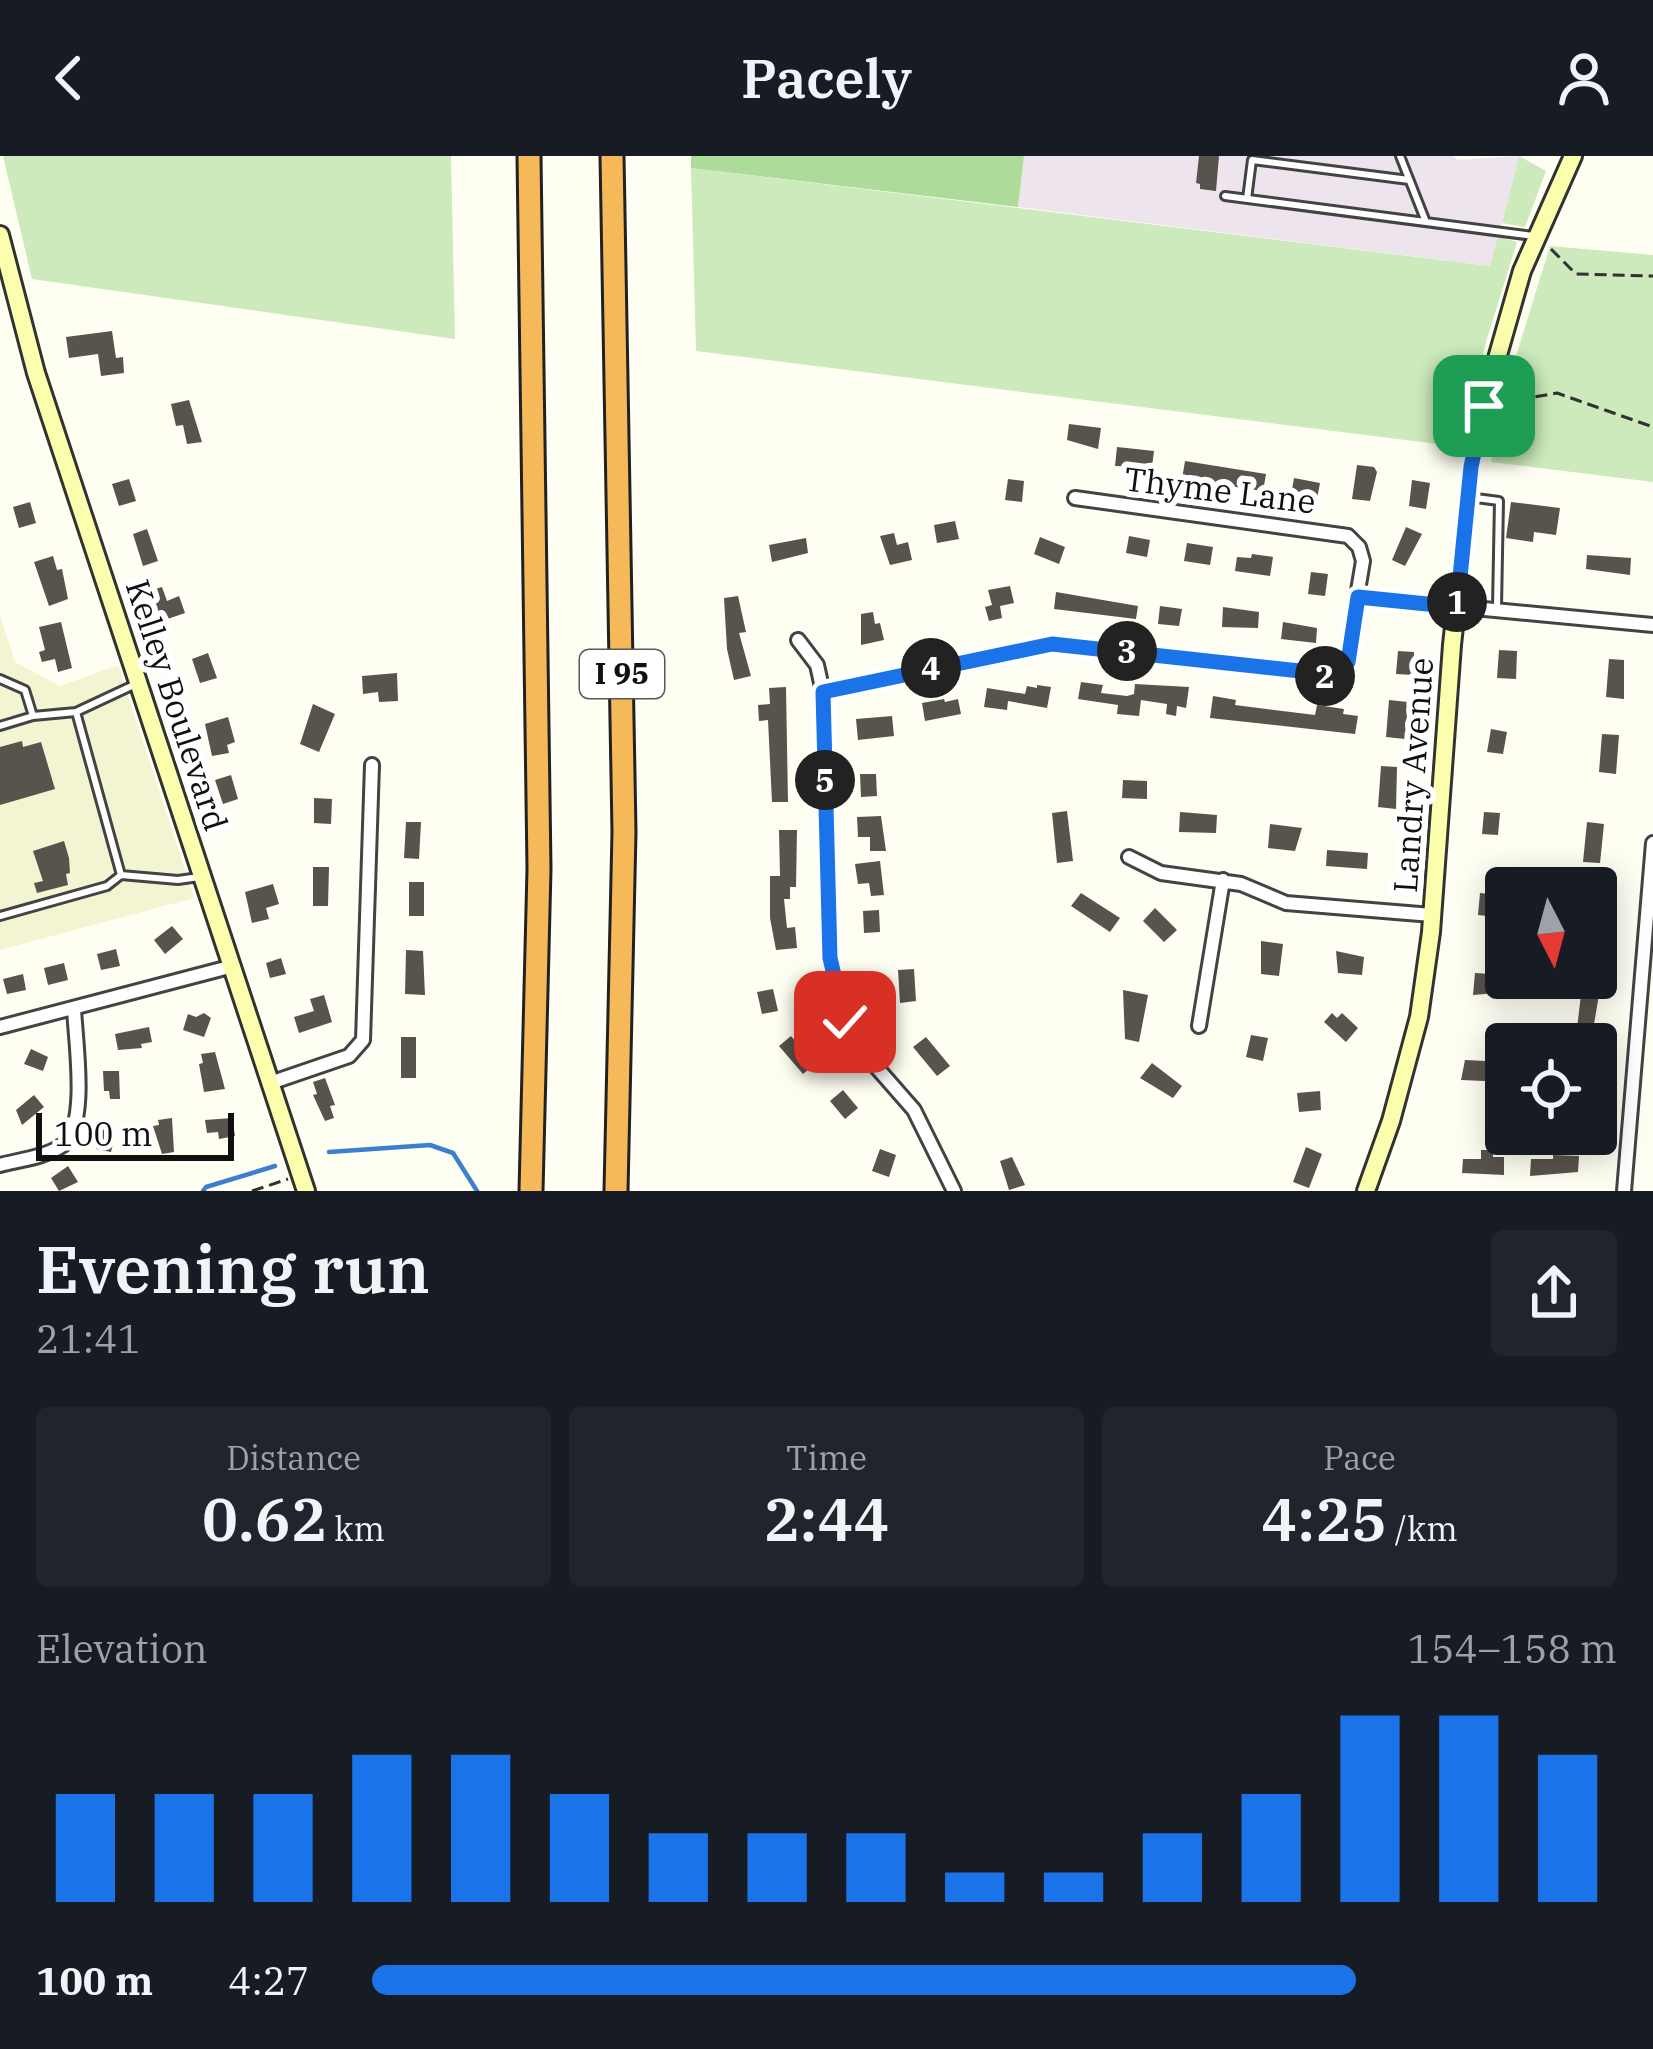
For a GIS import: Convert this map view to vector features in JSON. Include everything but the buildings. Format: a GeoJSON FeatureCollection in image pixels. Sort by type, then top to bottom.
{"type":"FeatureCollection","features":[{"type":"Feature","properties":{"kind":"highway","name":"I 95"},"geometry":{"type":"LineString","coordinates":[[529,156],[539,821],[531,1191]]}},
{"type":"Feature","properties":{"kind":"highway","name":"I 95"},"geometry":{"type":"LineString","coordinates":[[612,156],[624,832],[616,1191]]}},
{"type":"Feature","properties":{"kind":"street","name":"Landry Avenue"},"geometry":{"type":"LineString","coordinates":[[1366,1191],[1407,1069],[1419,1017],[1468,497],[1484,406],[1522,271],[1573,156]]}},
{"type":"Feature","properties":{"kind":"street","name":"Kelley Boulevard"},"geometry":{"type":"LineString","coordinates":[[0,235],[36,373],[304,1183]]}},
{"type":"Feature","properties":{"kind":"street","name":"Thyme Lane"},"geometry":{"type":"LineString","coordinates":[[1075,498],[1339,532],[1356,542],[1363,561],[1358,597]]}},
{"type":"Feature","properties":{"kind":"street"},"geometry":{"type":"LineString","coordinates":[[823,692],[1052,644],[1328,676],[1340,673],[1348,662],[1358,597],[1653,625]]}},
{"type":"Feature","properties":{"kind":"street"},"geometry":{"type":"LineString","coordinates":[[798,640],[817,665],[823,692],[830,958],[838,1000],[857,1046],[926,1128],[954,1191]]}},
{"type":"Feature","properties":{"kind":"street"},"geometry":{"type":"LineString","coordinates":[[273,1082],[350,1056],[363,1040],[372,765]]}},
{"type":"Feature","properties":{"kind":"street"},"geometry":{"type":"LineString","coordinates":[[1624,1191],[1653,843]]}},
{"type":"Feature","properties":{"kind":"street"},"geometry":{"type":"LineString","coordinates":[[1129,857],[1161,873],[1223,880],[1286,903],[1432,916]]}},
{"type":"Feature","properties":{"kind":"street"},"geometry":{"type":"LineString","coordinates":[[1199,1027],[1223,880]]}},
{"type":"Feature","properties":{"kind":"street"},"geometry":{"type":"LineString","coordinates":[[0,1027],[233,966]]}},
{"type":"Feature","properties":{"kind":"street"},"geometry":{"type":"LineString","coordinates":[[0,1165],[62,1145],[74,1130],[74,1008]]}},
{"type":"Feature","properties":{"kind":"street"},"geometry":{"type":"LineString","coordinates":[[1637,1034],[1653,1035]]}},
{"type":"Feature","properties":{"kind":"lane"},"geometry":{"type":"LineString","coordinates":[[1400,156],[1426,222]]}},
{"type":"Feature","properties":{"kind":"lane"},"geometry":{"type":"LineString","coordinates":[[1247,199],[1252,158],[1409,180]]}},
{"type":"Feature","properties":{"kind":"lane"},"geometry":{"type":"LineString","coordinates":[[1225,196],[1537,236]]}},
{"type":"Feature","properties":{"kind":"lane"},"geometry":{"type":"LineString","coordinates":[[1468,497],[1499,501],[1496,610]]}},
{"type":"Feature","properties":{"kind":"lane"},"geometry":{"type":"LineString","coordinates":[[0,679],[25,689],[33,716]]}},
{"type":"Feature","properties":{"kind":"lane"},"geometry":{"type":"LineString","coordinates":[[0,726],[33,716],[76,712],[138,682]]}},
{"type":"Feature","properties":{"kind":"lane"},"geometry":{"type":"LineString","coordinates":[[76,712],[121,875]]}},
{"type":"Feature","properties":{"kind":"lane"},"geometry":{"type":"LineString","coordinates":[[0,916],[107,886],[121,875],[178,880],[202,876]]}},
{"type":"Feature","properties":{"kind":"path"},"geometry":{"type":"LineString","coordinates":[[1537,236],[1576,274],[1653,276]]}},
{"type":"Feature","properties":{"kind":"path"},"geometry":{"type":"LineString","coordinates":[[1484,406],[1558,393],[1653,427]]}},
{"type":"Feature","properties":{"kind":"path"},"geometry":{"type":"LineString","coordinates":[[252,1191],[304,1183]]}},
{"type":"Feature","properties":{"kind":"shaded area"},"geometry":{"type":"Polygon","coordinates":[[[1024,156],[1453,156],[1458,160],[1519,156],[1491,266],[1018,207],[1024,156]]]}},
{"type":"Feature","properties":{"kind":"green space"},"geometry":{"type":"Polygon","coordinates":[[[3,156],[451,156],[455,339],[32,279],[3,156]]]}},
{"type":"Feature","properties":{"kind":"green space"},"geometry":{"type":"Polygon","coordinates":[[[691,156],[1024,156],[1018,207],[691,168],[691,156]]]}},
{"type":"Feature","properties":{"kind":"green space"},"geometry":{"type":"Polygon","coordinates":[[[1519,156],[1546,171],[1525,227],[1502,223],[1519,156]]]}},
{"type":"Feature","properties":{"kind":"green space"},"geometry":{"type":"Polygon","coordinates":[[[691,168],[1490,266],[1498,237],[1517,242],[1461,447],[696,351],[691,168]]]}},
{"type":"Feature","properties":{"kind":"green space"},"geometry":{"type":"Polygon","coordinates":[[[1550,246],[1653,255],[1653,482],[1491,462],[1508,382],[1550,246]]]}},
{"type":"Feature","properties":{"kind":"green space"},"geometry":{"type":"Polygon","coordinates":[[[0,615],[15,662],[60,686],[118,665],[194,898],[0,950],[0,615]]]}},
{"type":"Feature","properties":{"kind":"waterway"},"geometry":{"type":"LineString","coordinates":[[329,1152],[430,1145],[453,1153],[477,1191]]}},
{"type":"Feature","properties":{"kind":"waterway"},"geometry":{"type":"LineString","coordinates":[[203,1191],[275,1166]]}},
{"type":"Feature","properties":{"kind":"route"},"geometry":{"type":"LineString","coordinates":[[845,1022],[830,958],[823,692],[1052,644],[1337,675],[1348,662],[1358,597],[1457,607],[1471,467],[1484,406]]}}]}
